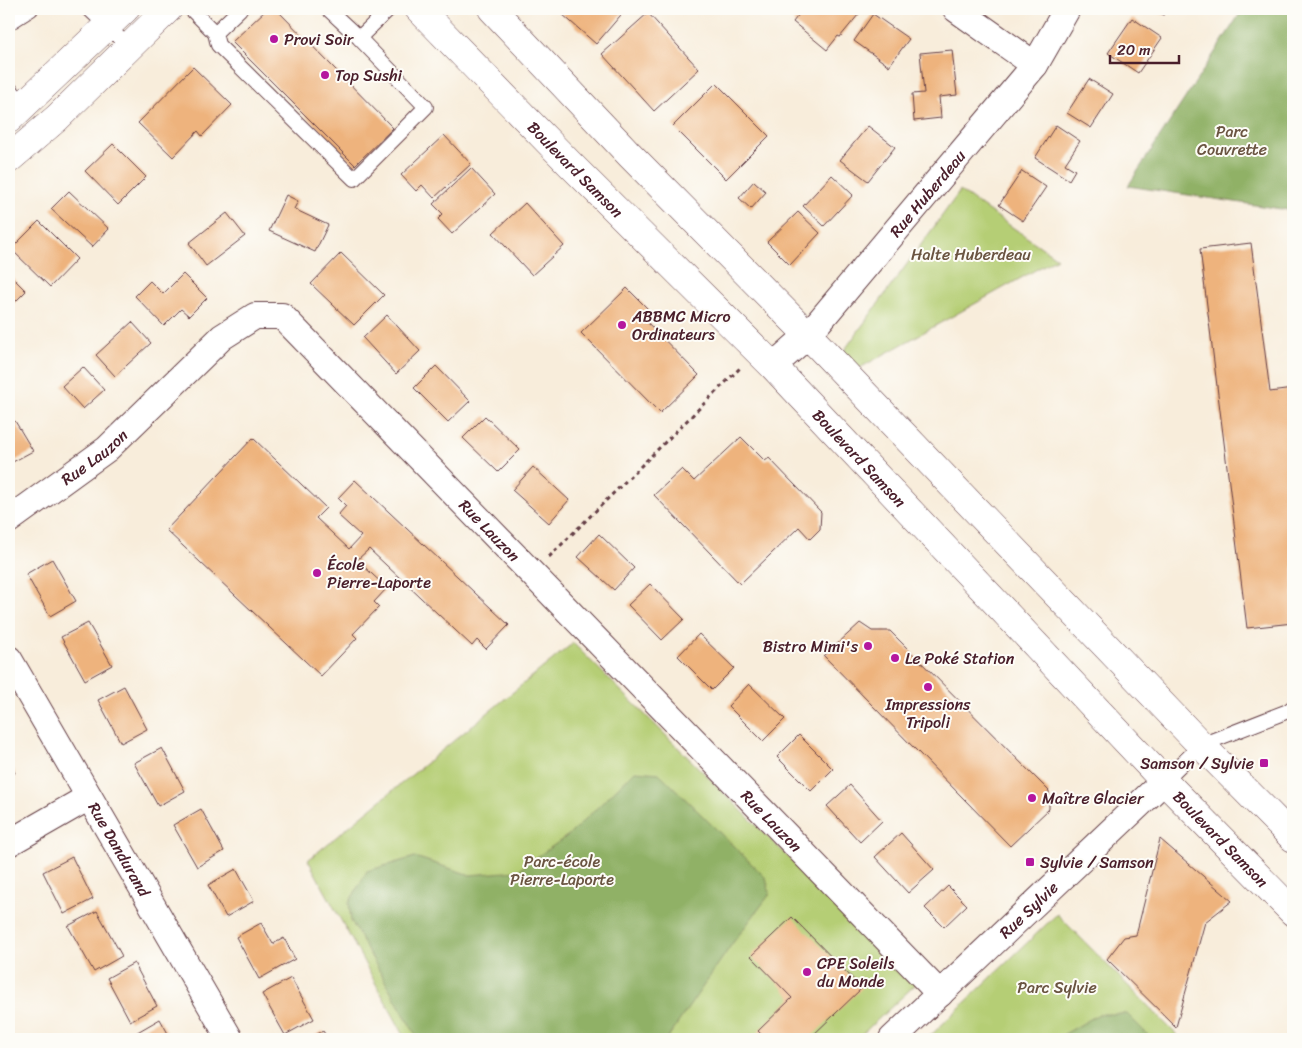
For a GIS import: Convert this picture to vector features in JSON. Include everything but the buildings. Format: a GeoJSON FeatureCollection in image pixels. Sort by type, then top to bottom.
{"type":"FeatureCollection","features":[{"type":"Feature","properties":{"kind":"street"},"geometry":{"type":"LineString","coordinates":[[9,159],[57,118],[168,9]]}},
{"type":"Feature","properties":{"kind":"street","name":"Boulevard Samson"},"geometry":{"type":"LineString","coordinates":[[418,9],[565,159],[773,366],[1164,781],[1293,912]]}},
{"type":"Feature","properties":{"kind":"street"},"geometry":{"type":"LineString","coordinates":[[492,9],[630,155],[808,336],[1201,746],[1293,838]]}},
{"type":"Feature","properties":{"kind":"street"},"geometry":{"type":"LineString","coordinates":[[956,9],[1035,65]]}},
{"type":"Feature","properties":{"kind":"street","name":"Rue Huberdeau"},"geometry":{"type":"LineString","coordinates":[[773,366],[808,336],[1035,65],[1067,9]]}},
{"type":"Feature","properties":{"kind":"street"},"geometry":{"type":"LineString","coordinates":[[14,104],[107,15]]}},
{"type":"Feature","properties":{"kind":"street","name":"Rue Lauzon"},"geometry":{"type":"LineString","coordinates":[[9,520],[107,449],[222,337],[255,316],[282,316],[940,994]]}},
{"type":"Feature","properties":{"kind":"street","name":"Rue Dandurand"},"geometry":{"type":"LineString","coordinates":[[9,659],[230,1039]]}},
{"type":"Feature","properties":{"kind":"street","name":"Rue Sylvie"},"geometry":{"type":"LineString","coordinates":[[892,1039],[1164,781]]}},
{"type":"Feature","properties":{"kind":"street"},"geometry":{"type":"LineString","coordinates":[[9,843],[89,797]]}},
{"type":"Feature","properties":{"kind":"lane"},"geometry":{"type":"LineString","coordinates":[[9,23],[31,9]]}},
{"type":"Feature","properties":{"kind":"lane"},"geometry":{"type":"LineString","coordinates":[[191,9],[215,33],[218,45],[354,179],[426,107],[360,38],[328,9]]}},
{"type":"Feature","properties":{"kind":"lane"},"geometry":{"type":"LineString","coordinates":[[215,33],[240,9]]}},
{"type":"Feature","properties":{"kind":"lane"},"geometry":{"type":"LineString","coordinates":[[360,38],[390,9]]}},
{"type":"Feature","properties":{"kind":"lane"},"geometry":{"type":"LineString","coordinates":[[107,15],[129,47]]}},
{"type":"Feature","properties":{"kind":"lane"},"geometry":{"type":"LineString","coordinates":[[1164,781],[1201,746],[1288,711],[1293,707]]}},
{"type":"Feature","properties":{"kind":"path"},"geometry":{"type":"LineString","coordinates":[[545,560],[742,366]]}},
{"type":"Feature","properties":{"kind":"green space","name":"Parc Couvrette"},"geometry":{"type":"Polygon","coordinates":[[[1243,9],[1293,9],[1293,216],[1288,210],[1128,186],[1243,9]]]}},
{"type":"Feature","properties":{"kind":"green space","name":"Halte Huberdeau"},"geometry":{"type":"Polygon","coordinates":[[[960,191],[1057,258],[856,370],[838,359],[960,191]]]}},
{"type":"Feature","properties":{"kind":"green space","name":"Parc-école Pierre-Laporte"},"geometry":{"type":"Polygon","coordinates":[[[573,643],[916,984],[857,1039],[406,1039],[308,860],[573,643]]]}},
{"type":"Feature","properties":{"kind":"green space"},"geometry":{"type":"Polygon","coordinates":[[[635,771],[659,773],[766,878],[770,894],[732,944],[667,1039],[418,1039],[351,921],[349,903],[367,871],[415,857],[470,875],[517,871],[570,834],[635,771]]]}},
{"type":"Feature","properties":{"kind":"green space","name":"Parc Sylvie"},"geometry":{"type":"Polygon","coordinates":[[[1057,914],[1181,1039],[927,1039],[1057,914]]]}},
{"type":"Feature","properties":{"kind":"green space"},"geometry":{"type":"Polygon","coordinates":[[[1099,1014],[1127,1014],[1152,1039],[1061,1039],[1061,1036],[1099,1014]]]}},
{"type":"Feature","properties":{"kind":"place","name":"Provi Soir"},"geometry":{"type":"Point","coordinates":[274,39]}},
{"type":"Feature","properties":{"kind":"place","name":"Top Sushi"},"geometry":{"type":"Point","coordinates":[325,75]}},
{"type":"Feature","properties":{"kind":"place","name":"ABBMC Micro Ordinateurs"},"geometry":{"type":"Point","coordinates":[622,325]}},
{"type":"Feature","properties":{"kind":"place","name":"École Pierre-Laporte"},"geometry":{"type":"Point","coordinates":[317,573]}},
{"type":"Feature","properties":{"kind":"place","name":"Bistro Mimi's"},"geometry":{"type":"Point","coordinates":[868,646]}},
{"type":"Feature","properties":{"kind":"place","name":"Le Poké Station"},"geometry":{"type":"Point","coordinates":[895,658]}},
{"type":"Feature","properties":{"kind":"place","name":"Impressions Tripoli"},"geometry":{"type":"Point","coordinates":[928,687]}},
{"type":"Feature","properties":{"kind":"place","name":"Samson / Sylvie"},"geometry":{"type":"Point","coordinates":[1264,763]}},
{"type":"Feature","properties":{"kind":"place","name":"Maître Glacier"},"geometry":{"type":"Point","coordinates":[1032,798]}},
{"type":"Feature","properties":{"kind":"place","name":"Sylvie / Samson"},"geometry":{"type":"Point","coordinates":[1030,862]}},
{"type":"Feature","properties":{"kind":"place","name":"CPE Soleils du Monde"},"geometry":{"type":"Point","coordinates":[807,972]}}]}
